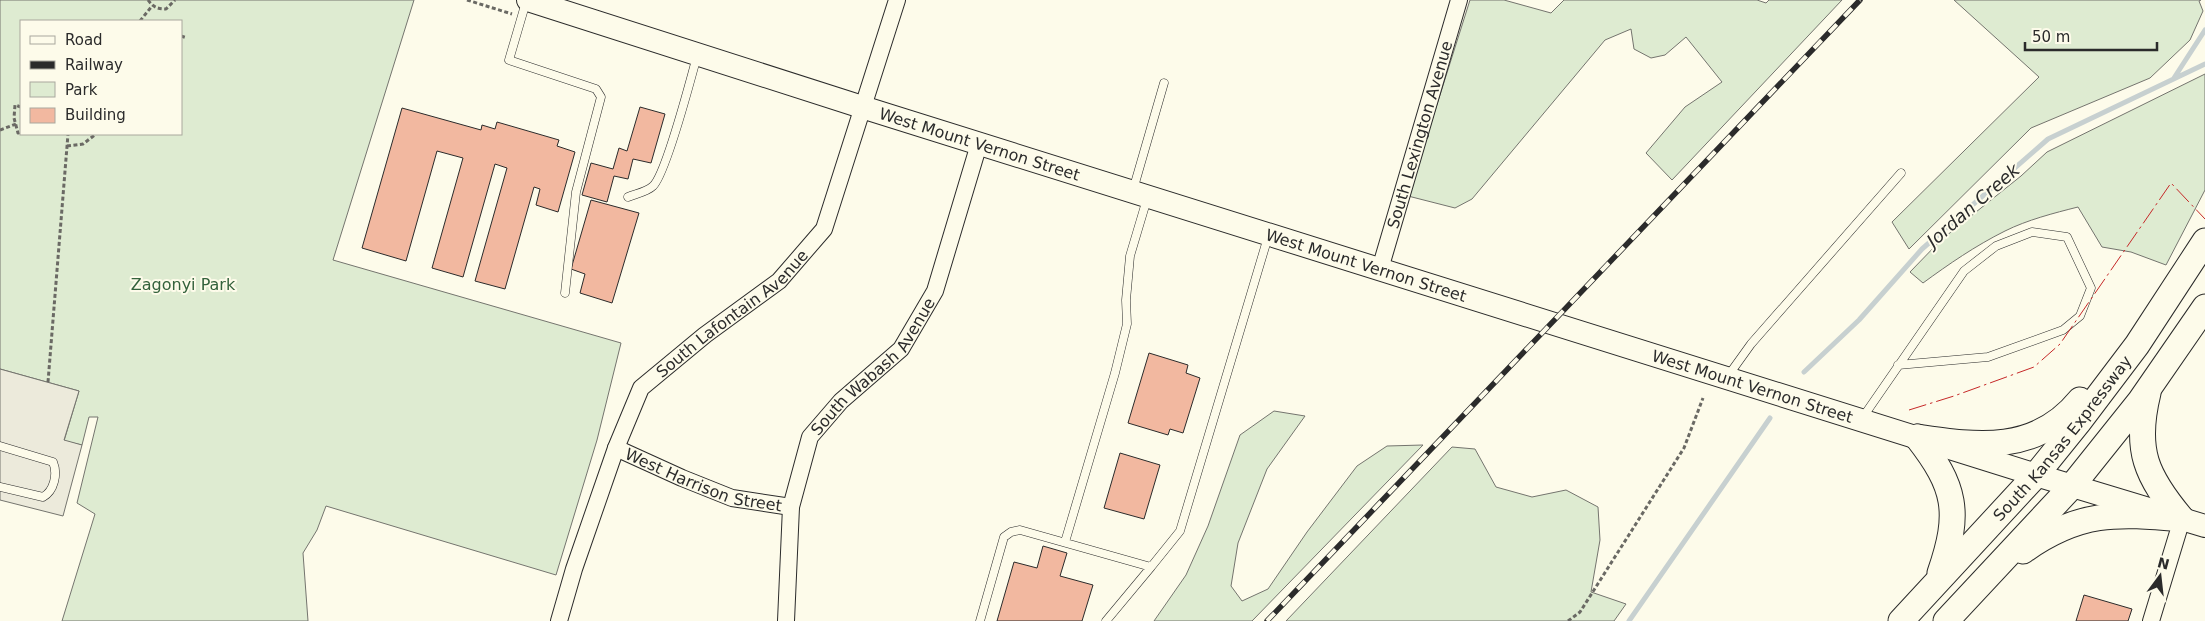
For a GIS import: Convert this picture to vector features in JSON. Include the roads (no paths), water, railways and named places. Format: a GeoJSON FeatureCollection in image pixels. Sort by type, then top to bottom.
{"type":"FeatureCollection","features":[{"type":"Feature","properties":{"kind":"main road","name":"South Kansas Expressway"},"geometry":{"type":"LineString","coordinates":[[1901,621],[2036,475],[2114,377],[2156,318],[2205,241]]}},
{"type":"Feature","properties":{"kind":"main road"},"geometry":{"type":"LineString","coordinates":[[1946,621],[2072,486],[2150,387],[2205,307]]}},
{"type":"Feature","properties":{"kind":"main road"},"geometry":{"type":"LineString","coordinates":[[1917,437],[1957,443],[1992,444],[2012,442],[2046,429],[2073,408],[2138,321],[2156,318]]}},
{"type":"Feature","properties":{"kind":"main road"},"geometry":{"type":"LineString","coordinates":[[2150,387],[2142,438],[2148,470],[2155,484],[2193,522]]}},
{"type":"Feature","properties":{"kind":"main road"},"geometry":{"type":"LineString","coordinates":[[1917,437],[1942,471],[1947,485],[1952,512],[1952,532],[1937,581]]}},
{"type":"Feature","properties":{"kind":"main road"},"geometry":{"type":"LineString","coordinates":[[1980,584],[2025,550],[2068,525],[2114,516],[2193,522]]}},
{"type":"Feature","properties":{"kind":"street","name":"West Mount Vernon Street"},"geometry":{"type":"LineString","coordinates":[[528,0],[979,144],[2036,475],[2193,522]]}},
{"type":"Feature","properties":{"kind":"street","name":"South Lafontain Avenue"},"geometry":{"type":"LineString","coordinates":[[559,621],[574,569],[616,448],[641,388],[705,335],[779,281],[824,230],[897,0]]}},
{"type":"Feature","properties":{"kind":"street","name":"South Lexington Avenue"},"geometry":{"type":"LineString","coordinates":[[1380,269],[1458,0]]}},
{"type":"Feature","properties":{"kind":"street","name":"South Wabash Avenue"},"geometry":{"type":"LineString","coordinates":[[786,621],[791,507],[810,437],[841,401],[902,349],[935,291],[979,144]]}},
{"type":"Feature","properties":{"kind":"street","name":"West Harrison Street"},"geometry":{"type":"LineString","coordinates":[[616,448],[732,498],[791,507]]}},
{"type":"Feature","properties":{"kind":"street"},"geometry":{"type":"LineString","coordinates":[[2151,621],[2193,522]]}},
{"type":"Feature","properties":{"kind":"lane"},"geometry":{"type":"LineString","coordinates":[[528,0],[509,60],[596,88],[601,97],[576,192],[565,293]]}},
{"type":"Feature","properties":{"kind":"lane"},"geometry":{"type":"LineString","coordinates":[[628,197],[652,187],[656,181],[668,153],[698,54]]}},
{"type":"Feature","properties":{"kind":"lane"},"geometry":{"type":"LineString","coordinates":[[1065,542],[1115,373],[1127,324],[1126,300],[1130,256],[1140,194],[1164,83]]}},
{"type":"Feature","properties":{"kind":"lane"},"geometry":{"type":"LineString","coordinates":[[1727,378],[1751,344],[1900,173]]}},
{"type":"Feature","properties":{"kind":"lane"},"geometry":{"type":"LineString","coordinates":[[1862,419],[1898,365],[1964,271],[1996,246],[2032,232],[2067,237],[2091,288],[2080,316],[2063,330],[1988,357],[1898,365]]}},
{"type":"Feature","properties":{"kind":"lane"},"geometry":{"type":"LineString","coordinates":[[1106,621],[1180,531],[1269,234]]}},
{"type":"Feature","properties":{"kind":"lane"},"geometry":{"type":"LineString","coordinates":[[0,446],[53,462],[55,468],[51,490],[42,497],[0,487]]}},
{"type":"Feature","properties":{"kind":"lane"},"geometry":{"type":"LineString","coordinates":[[980,621],[1004,538],[1011,532],[1020,530],[1151,567]]}},
{"type":"Feature","properties":{"kind":"waterway","name":"Jordan Creek"},"geometry":{"type":"LineString","coordinates":[[2174,78],[2205,30]]}},
{"type":"Feature","properties":{"kind":"waterway","name":"Jordan Creek"},"geometry":{"type":"LineString","coordinates":[[1804,372],[1859,320],[1922,249],[2048,139],[2205,64]]}},
{"type":"Feature","properties":{"kind":"waterway"},"geometry":{"type":"LineString","coordinates":[[1629,621],[1770,418]]}},
{"type":"Feature","properties":{"kind":"railway"},"geometry":{"type":"LineString","coordinates":[[1267,621],[1860,0]]}},
{"type":"Feature","properties":{"kind":"park label","name":"Zagonyi Park"},"geometry":{"type":"Point","coordinates":[183,284]}}]}
